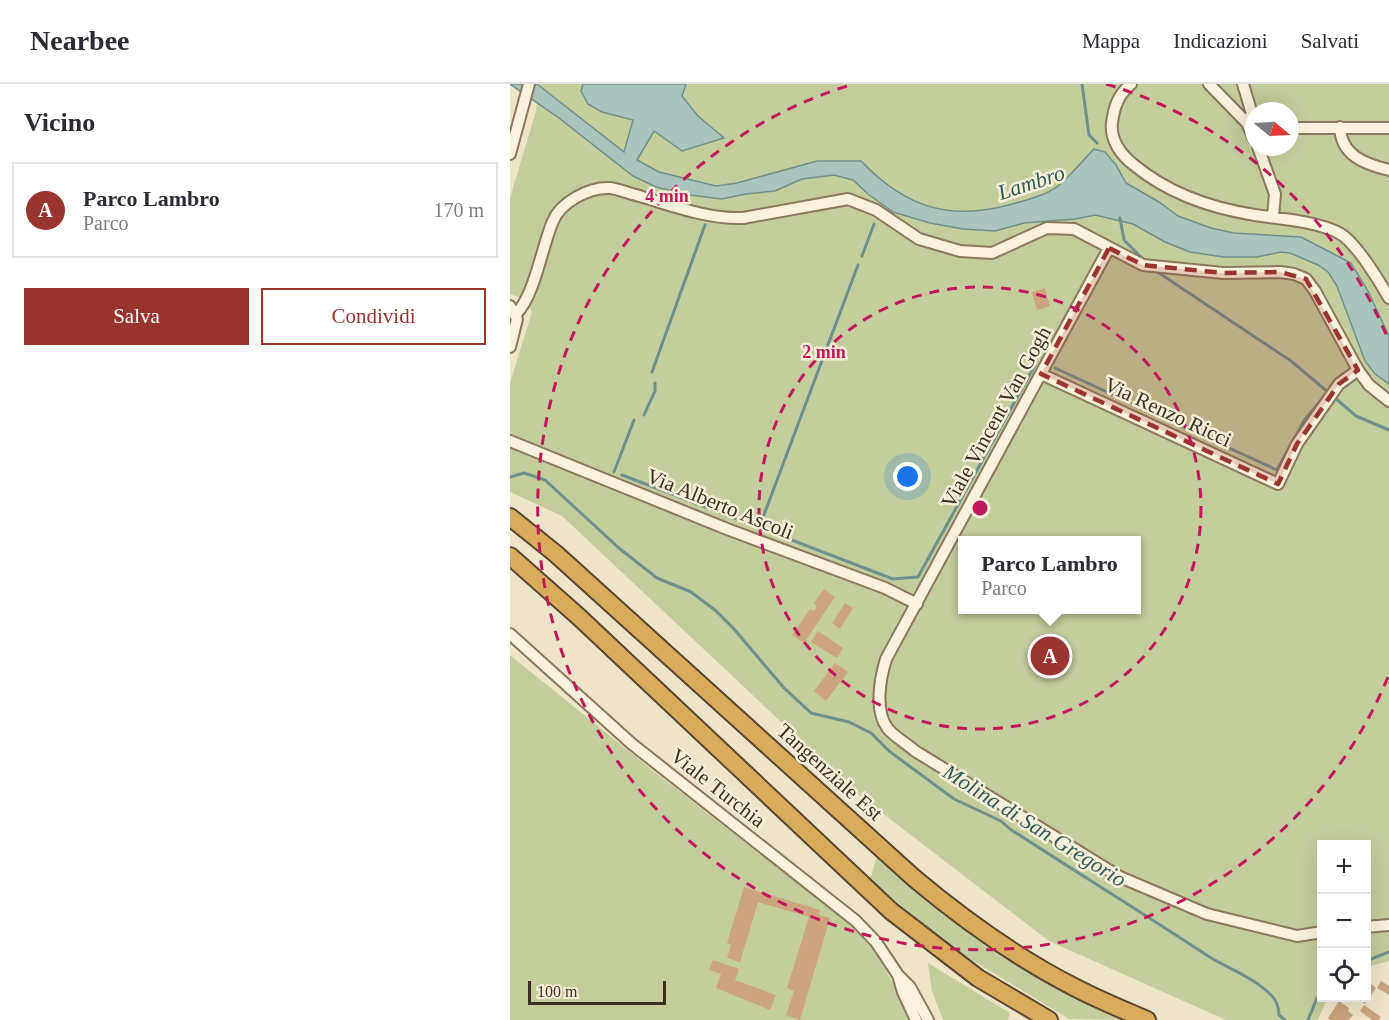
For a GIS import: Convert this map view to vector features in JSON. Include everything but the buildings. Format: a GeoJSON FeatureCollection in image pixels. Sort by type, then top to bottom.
{"type":"FeatureCollection","features":[{"type":"Feature","properties":{"kind":"highway","name":"Tangenziale Est"},"geometry":{"type":"LineString","coordinates":[[510,517],[524,527],[940,900],[997,942],[1039,968],[1147,1020]]}},
{"type":"Feature","properties":{"kind":"highway"},"geometry":{"type":"LineString","coordinates":[[510,556],[579,617],[891,911],[978,978],[1049,1020]]}},
{"type":"Feature","properties":{"kind":"street"},"geometry":{"type":"LineString","coordinates":[[510,154],[529,84]]}},
{"type":"Feature","properties":{"kind":"street"},"geometry":{"type":"LineString","coordinates":[[1131,84],[1124,90],[1114,106],[1111,132],[1117,147],[1128,161],[1145,175],[1186,197],[1205,204],[1255,215],[1274,216],[1340,233],[1357,251],[1389,298]]}},
{"type":"Feature","properties":{"kind":"street"},"geometry":{"type":"LineString","coordinates":[[1209,84],[1245,119]]}},
{"type":"Feature","properties":{"kind":"street"},"geometry":{"type":"LineString","coordinates":[[1243,84],[1248,102]]}},
{"type":"Feature","properties":{"kind":"street"},"geometry":{"type":"LineString","coordinates":[[1340,127],[1342,140],[1348,152],[1364,162],[1389,170]]}},
{"type":"Feature","properties":{"kind":"street"},"geometry":{"type":"LineString","coordinates":[[1299,128],[1389,128]]}},
{"type":"Feature","properties":{"kind":"street"},"geometry":{"type":"LineString","coordinates":[[1261,156],[1275,194],[1274,216]]}},
{"type":"Feature","properties":{"kind":"street"},"geometry":{"type":"LineString","coordinates":[[510,347],[517,324],[513,310],[526,300],[553,220],[561,208],[593,190],[610,188],[727,219],[848,199],[876,210],[919,239],[960,251],[992,253],[1047,228],[1074,229],[1143,265],[1223,273],[1280,272],[1294,274],[1305,279],[1369,385],[1389,401]]}},
{"type":"Feature","properties":{"kind":"street","name":"Viale Vincent Van Gogh"},"geometry":{"type":"LineString","coordinates":[[1109,248],[886,659],[880,681],[879,704],[888,729],[915,751],[1104,869],[1207,914],[1298,936],[1317,934]]}},
{"type":"Feature","properties":{"kind":"street","name":"Via Renzo Ricci"},"geometry":{"type":"LineString","coordinates":[[1041,374],[1278,484],[1296,444],[1339,384],[1358,370]]}},
{"type":"Feature","properties":{"kind":"street","name":"Via Alberto Ascoli"},"geometry":{"type":"LineString","coordinates":[[510,441],[727,529],[885,588],[916,604]]}},
{"type":"Feature","properties":{"kind":"street","name":"Viale Turchia"},"geometry":{"type":"LineString","coordinates":[[510,634],[632,744],[856,921],[876,942],[898,975],[910,987],[928,1020]]}},
{"type":"Feature","properties":{"kind":"street"},"geometry":{"type":"LineString","coordinates":[[1371,927],[1389,925]]}},
{"type":"Feature","properties":{"kind":"street","name":"Viale Turchia"},"geometry":{"type":"LineString","coordinates":[[898,975],[916,1020]]}},
{"type":"Feature","properties":{"kind":"highlighted area"},"geometry":{"type":"Polygon","coordinates":[[[1109,248],[1143,265],[1223,273],[1280,272],[1306,279],[1358,370],[1339,384],[1297,444],[1278,484],[1041,374],[1109,248]]]}},
{"type":"Feature","properties":{"kind":"green space"},"geometry":{"type":"Polygon","coordinates":[[[540,84],[1389,84],[1389,961],[1371,966],[1371,840],[1317,840],[1317,1002],[1326,1002],[1318,1020],[1226,1020],[1049,941],[860,796],[562,516],[510,492],[510,383],[532,312],[526,300],[510,294],[510,198],[536,111],[540,84]]]}},
{"type":"Feature","properties":{"kind":"green space"},"geometry":{"type":"Polygon","coordinates":[[[510,655],[652,770],[851,925],[886,969],[908,1020],[510,1020],[510,655]]]}},
{"type":"Feature","properties":{"kind":"green space"},"geometry":{"type":"Polygon","coordinates":[[[878,853],[961,923],[1133,1020],[1069,1019],[946,944],[870,879],[878,853]]]}},
{"type":"Feature","properties":{"kind":"green space"},"geometry":{"type":"Polygon","coordinates":[[[928,963],[1010,1013],[1008,1020],[943,1020],[932,991],[928,963]]]}},
{"type":"Feature","properties":{"kind":"water"},"geometry":{"type":"Polygon","coordinates":[[[510,84],[537,84],[624,152],[633,120],[602,112],[588,104],[581,91],[583,84],[686,84],[682,96],[698,116],[724,138],[682,151],[654,131],[637,160],[659,172],[716,186],[737,183],[817,161],[861,161],[878,177],[913,200],[951,211],[971,211],[993,209],[1043,194],[1063,182],[1094,149],[1105,152],[1116,165],[1126,183],[1178,216],[1211,228],[1234,233],[1301,237],[1351,263],[1368,291],[1389,336],[1389,384],[1375,374],[1365,361],[1337,286],[1328,272],[1290,253],[1281,252],[1257,257],[1223,257],[1190,252],[1165,242],[1133,224],[1095,215],[1024,223],[995,231],[963,229],[930,223],[893,212],[853,180],[834,175],[802,179],[775,191],[722,199],[690,195],[656,187],[633,176],[559,118],[510,84]]]}},
{"type":"Feature","properties":{"kind":"waterway"},"geometry":{"type":"LineString","coordinates":[[1082,84],[1089,135],[1097,143]]}},
{"type":"Feature","properties":{"kind":"waterway"},"geometry":{"type":"LineString","coordinates":[[1120,218],[1124,240],[1145,261]]}},
{"type":"Feature","properties":{"kind":"waterway"},"geometry":{"type":"LineString","coordinates":[[862,256],[874,224]]}},
{"type":"Feature","properties":{"kind":"waterway"},"geometry":{"type":"LineString","coordinates":[[652,372],[705,225]]}},
{"type":"Feature","properties":{"kind":"waterway"},"geometry":{"type":"LineString","coordinates":[[759,528],[858,265]]}},
{"type":"Feature","properties":{"kind":"waterway"},"geometry":{"type":"LineString","coordinates":[[1155,414],[1277,470],[1305,419],[1328,392],[1291,361],[1156,271]]}},
{"type":"Feature","properties":{"kind":"waterway"},"geometry":{"type":"LineString","coordinates":[[622,475],[893,579],[918,577],[1035,365]]}},
{"type":"Feature","properties":{"kind":"waterway"},"geometry":{"type":"LineString","coordinates":[[1055,368],[1146,410]]}},
{"type":"Feature","properties":{"kind":"waterway"},"geometry":{"type":"LineString","coordinates":[[644,415],[655,391],[655,383]]}},
{"type":"Feature","properties":{"kind":"waterway"},"geometry":{"type":"LineString","coordinates":[[1334,397],[1356,416],[1389,430]]}},
{"type":"Feature","properties":{"kind":"waterway"},"geometry":{"type":"LineString","coordinates":[[614,472],[634,420]]}},
{"type":"Feature","properties":{"kind":"waterway","name":"Molina di San Gregorio"},"geometry":{"type":"LineString","coordinates":[[510,477],[524,473],[545,480],[620,549],[657,578],[691,592],[715,610],[784,688],[811,713],[849,722],[871,733],[889,751],[954,799],[1001,821],[1208,956],[1257,983],[1273,997],[1279,1015],[1285,1020]]}},
{"type":"Feature","properties":{"kind":"waterway","name":"Molina di San Gregorio"},"geometry":{"type":"LineString","coordinates":[[1371,959],[1389,952]]}},
{"type":"Feature","properties":{"kind":"waterway","name":"Molina di San Gregorio"},"geometry":{"type":"LineString","coordinates":[[1308,1020],[1317,998]]}},
{"type":"Feature","properties":{"kind":"place","name":"Parco Lambro"},"geometry":{"type":"Point","coordinates":[1050,656]}},
{"type":"Feature","properties":{"kind":"water label","name":"Lambro"},"geometry":{"type":"Point","coordinates":[1031,182]}}]}
